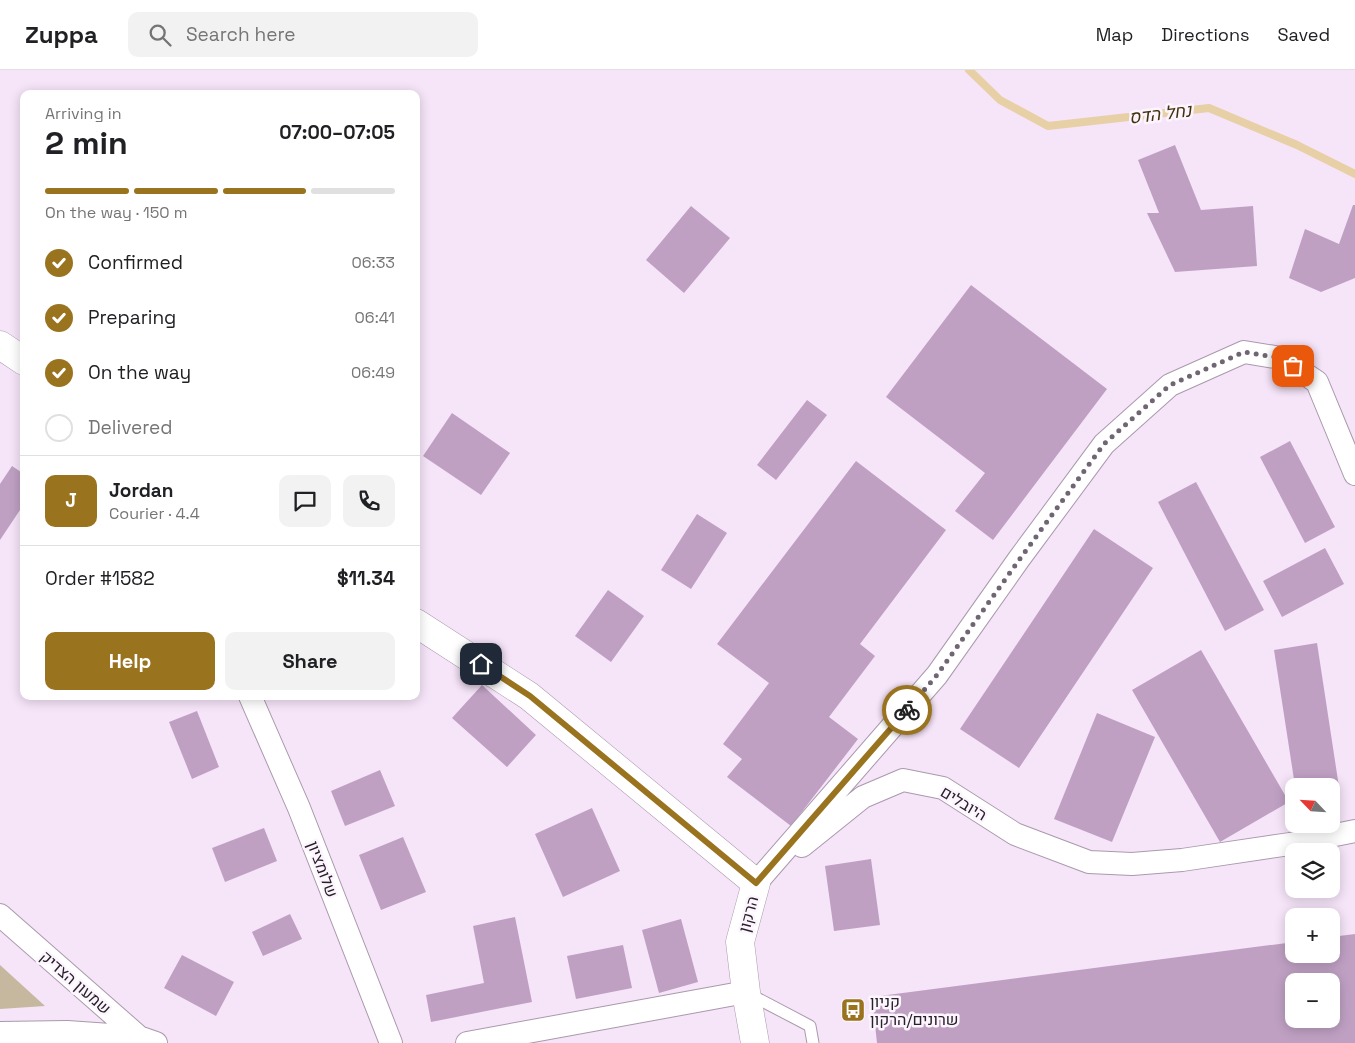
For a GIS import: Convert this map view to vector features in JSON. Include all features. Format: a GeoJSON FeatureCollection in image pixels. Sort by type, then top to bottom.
{"type":"FeatureCollection","features":[{"type":"Feature","properties":{"kind":"street"},"geometry":{"type":"LineString","coordinates":[[0,345],[20,358]]}},
{"type":"Feature","properties":{"kind":"street"},"geometry":{"type":"LineString","coordinates":[[756,883],[937,675],[1104,444],[1170,385],[1244,352],[1281,358],[1317,382],[1355,474]]}},
{"type":"Feature","properties":{"kind":"street","name":"הרקון"},"geometry":{"type":"LineString","coordinates":[[420,625],[530,696],[756,883],[740,942],[755,1043]]}},
{"type":"Feature","properties":{"kind":"street","name":"שלומציון"},"geometry":{"type":"LineString","coordinates":[[252,700],[299,808],[391,1043]]}},
{"type":"Feature","properties":{"kind":"street","name":"היובלים"},"geometry":{"type":"LineString","coordinates":[[756,883],[863,797],[903,780],[943,788],[1015,834],[1089,862],[1132,864],[1182,860],[1290,844],[1355,831]]}},
{"type":"Feature","properties":{"kind":"street","name":"שמעון הצדיק"},"geometry":{"type":"LineString","coordinates":[[0,916],[147,1040]]}},
{"type":"Feature","properties":{"kind":"street"},"geometry":{"type":"LineString","coordinates":[[467,1043],[746,992]]}},
{"type":"Feature","properties":{"kind":"street"},"geometry":{"type":"LineString","coordinates":[[0,1033],[67,1032],[147,1040]]}},
{"type":"Feature","properties":{"kind":"lane"},"geometry":{"type":"LineString","coordinates":[[746,992],[810,1026],[813,1043]]}},
{"type":"Feature","properties":{"kind":"shaded area"},"geometry":{"type":"Polygon","coordinates":[[[0,965],[45,1006],[0,1009],[0,965]]]}},
{"type":"Feature","properties":{"kind":"building"},"geometry":{"type":"Polygon","coordinates":[[[1175,145],[1201,210],[1253,206],[1257,266],[1175,272],[1147,213],[1159,213],[1138,160],[1175,145]]]}},
{"type":"Feature","properties":{"kind":"building"},"geometry":{"type":"Polygon","coordinates":[[[1353,205],[1355,205],[1355,278],[1321,292],[1289,278],[1305,229],[1339,244],[1353,205]]]}},
{"type":"Feature","properties":{"kind":"building"},"geometry":{"type":"Polygon","coordinates":[[[691,206],[730,238],[684,293],[646,260],[691,206]]]}},
{"type":"Feature","properties":{"kind":"building"},"geometry":{"type":"Polygon","coordinates":[[[971,285],[1107,389],[993,540],[955,511],[985,473],[886,397],[971,285]]]}},
{"type":"Feature","properties":{"kind":"building"},"geometry":{"type":"Polygon","coordinates":[[[807,400],[827,415],[776,480],[757,465],[807,400]]]}},
{"type":"Feature","properties":{"kind":"building"},"geometry":{"type":"Polygon","coordinates":[[[452,413],[510,453],[481,495],[423,456],[452,413]]]}},
{"type":"Feature","properties":{"kind":"building"},"geometry":{"type":"Polygon","coordinates":[[[1290,441],[1335,527],[1305,543],[1260,457],[1290,441]]]}},
{"type":"Feature","properties":{"kind":"building"},"geometry":{"type":"Polygon","coordinates":[[[856,461],[946,530],[860,644],[875,656],[829,717],[858,739],[791,826],[727,777],[742,759],[723,744],[769,683],[717,644],[856,461]]]}},
{"type":"Feature","properties":{"kind":"building"},"geometry":{"type":"Polygon","coordinates":[[[12,466],[20,471],[20,510],[0,540],[0,484],[12,466]]]}},
{"type":"Feature","properties":{"kind":"building"},"geometry":{"type":"Polygon","coordinates":[[[1196,482],[1264,610],[1225,631],[1158,502],[1196,482]]]}},
{"type":"Feature","properties":{"kind":"building"},"geometry":{"type":"Polygon","coordinates":[[[697,514],[727,533],[691,589],[661,570],[697,514]]]}},
{"type":"Feature","properties":{"kind":"building"},"geometry":{"type":"Polygon","coordinates":[[[1094,529],[1153,568],[1019,768],[960,729],[1094,529]]]}},
{"type":"Feature","properties":{"kind":"building"},"geometry":{"type":"Polygon","coordinates":[[[1325,548],[1344,584],[1282,617],[1263,581],[1325,548]]]}},
{"type":"Feature","properties":{"kind":"building"},"geometry":{"type":"Polygon","coordinates":[[[608,590],[644,616],[611,662],[575,636],[608,590]]]}},
{"type":"Feature","properties":{"kind":"building"},"geometry":{"type":"Polygon","coordinates":[[[1317,643],[1338,778],[1294,778],[1274,650],[1317,643]]]}},
{"type":"Feature","properties":{"kind":"building"},"geometry":{"type":"Polygon","coordinates":[[[1201,650],[1285,795],[1285,804],[1220,842],[1132,690],[1201,650]]]}},
{"type":"Feature","properties":{"kind":"building"},"geometry":{"type":"Polygon","coordinates":[[[482,685],[536,735],[507,767],[452,718],[482,685]]]}},
{"type":"Feature","properties":{"kind":"building"},"geometry":{"type":"Polygon","coordinates":[[[197,711],[219,767],[192,779],[169,722],[197,711]]]}},
{"type":"Feature","properties":{"kind":"building"},"geometry":{"type":"Polygon","coordinates":[[[1097,713],[1155,737],[1112,842],[1054,819],[1097,713]]]}},
{"type":"Feature","properties":{"kind":"building"},"geometry":{"type":"Polygon","coordinates":[[[380,770],[395,806],[345,826],[331,791],[380,770]]]}},
{"type":"Feature","properties":{"kind":"building"},"geometry":{"type":"Polygon","coordinates":[[[592,808],[620,871],[563,897],[535,834],[592,808]]]}},
{"type":"Feature","properties":{"kind":"building"},"geometry":{"type":"Polygon","coordinates":[[[264,828],[277,861],[225,882],[212,848],[264,828]]]}},
{"type":"Feature","properties":{"kind":"building"},"geometry":{"type":"Polygon","coordinates":[[[403,837],[426,892],[381,910],[359,855],[403,837]]]}},
{"type":"Feature","properties":{"kind":"building"},"geometry":{"type":"Polygon","coordinates":[[[871,859],[880,925],[834,931],[825,866],[871,859]]]}},
{"type":"Feature","properties":{"kind":"building"},"geometry":{"type":"Polygon","coordinates":[[[290,914],[302,939],[263,956],[252,932],[290,914]]]}},
{"type":"Feature","properties":{"kind":"building"},"geometry":{"type":"Polygon","coordinates":[[[515,917],[532,1002],[431,1022],[426,995],[484,983],[473,926],[515,917]]]}},
{"type":"Feature","properties":{"kind":"building"},"geometry":{"type":"Polygon","coordinates":[[[681,919],[698,982],[659,993],[642,930],[681,919]]]}},
{"type":"Feature","properties":{"kind":"building"},"geometry":{"type":"Polygon","coordinates":[[[1355,934],[1355,1043],[877,1043],[872,997],[1285,943],[1285,963],[1340,963],[1340,936],[1355,934]]]}},
{"type":"Feature","properties":{"kind":"building"},"geometry":{"type":"Polygon","coordinates":[[[623,945],[632,988],[576,999],[567,956],[623,945]]]}},
{"type":"Feature","properties":{"kind":"building"},"geometry":{"type":"Polygon","coordinates":[[[182,955],[234,982],[216,1016],[164,988],[182,955]]]}},
{"type":"Feature","properties":{"kind":"waterway","name":"נחל הדס"},"geometry":{"type":"LineString","coordinates":[[969,70],[1000,100],[1048,126],[1209,108],[1297,145],[1355,174]]}},
{"type":"Feature","properties":{"kind":"way so far"},"geometry":{"type":"LineString","coordinates":[[907,710],[937,675],[1104,444],[1170,385],[1244,352],[1281,358],[1293,366]]}},
{"type":"Feature","properties":{"kind":"place","name":"קניון שרונים/הרקון"},"geometry":{"type":"Point","coordinates":[853,1010]}},
{"type":"Feature","properties":{"kind":"route"},"geometry":{"type":"LineString","coordinates":[[481,664],[530,696],[756,883],[907,710]]}}]}
